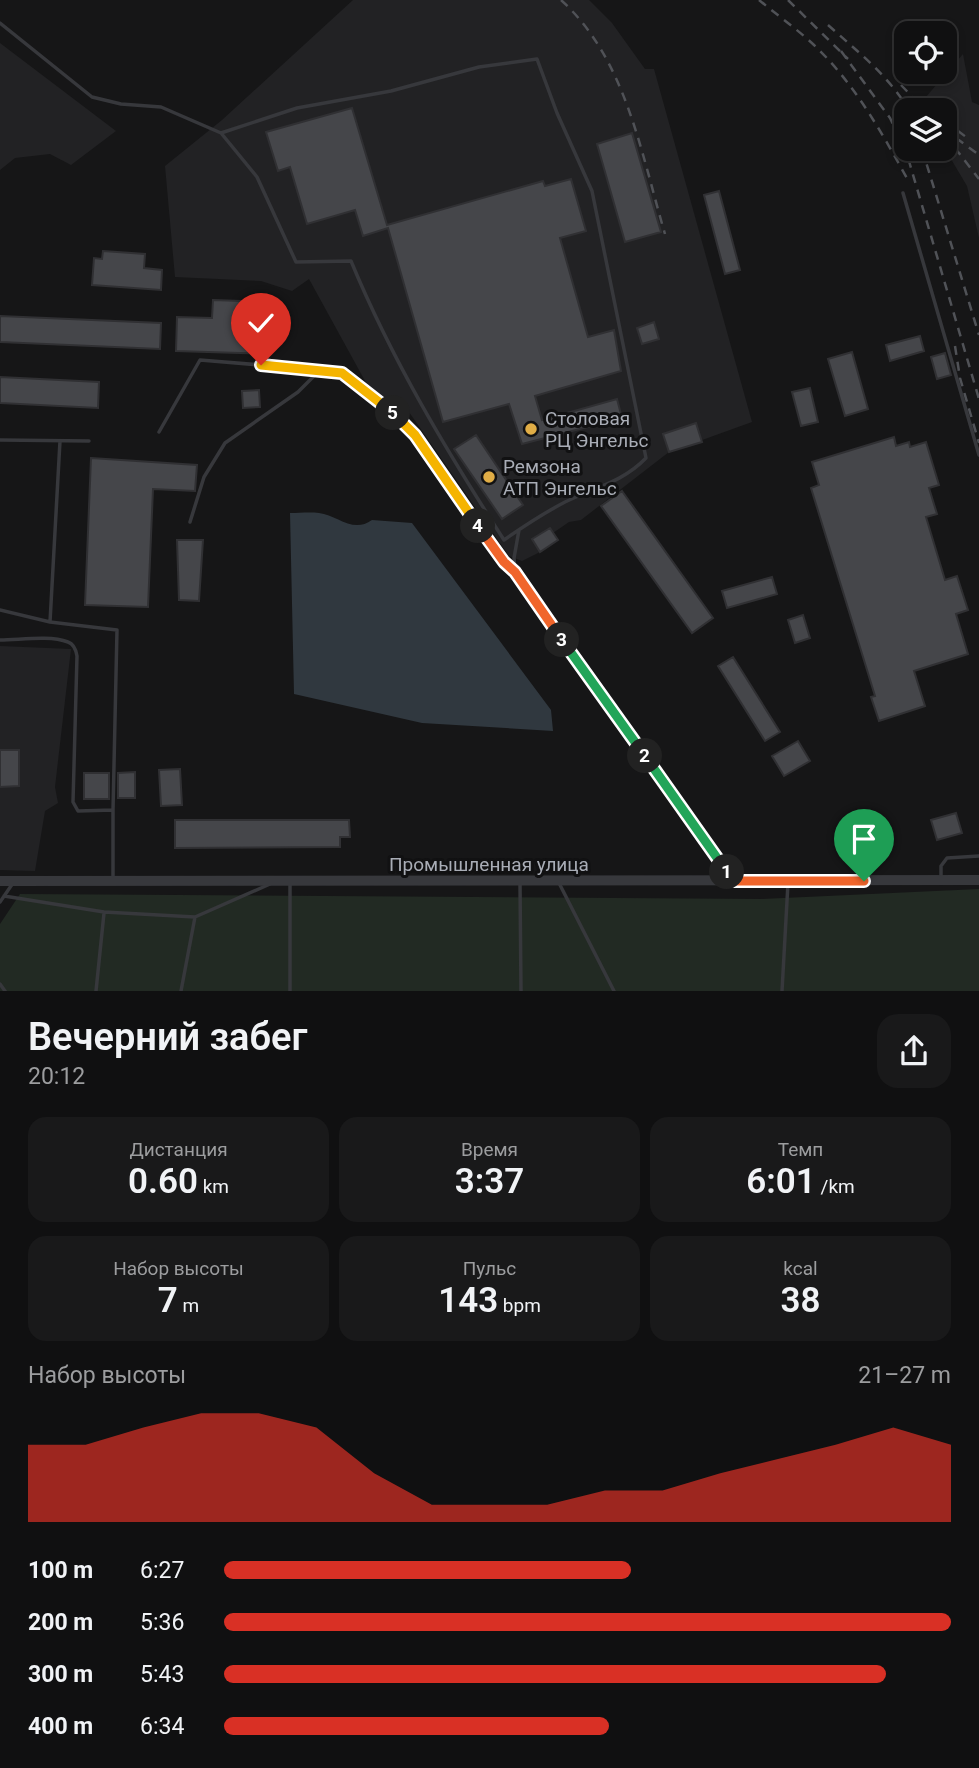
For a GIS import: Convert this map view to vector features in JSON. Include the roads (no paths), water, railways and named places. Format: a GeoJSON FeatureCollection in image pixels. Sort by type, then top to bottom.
{"type":"FeatureCollection","features":[{"type":"Feature","properties":{"kind":"street","name":"Промышленная улица"},"geometry":{"type":"LineString","coordinates":[[0,881],[979,880]]}},
{"type":"Feature","properties":{"kind":"lane"},"geometry":{"type":"LineString","coordinates":[[0,23],[92,97],[121,104],[161,107],[221,134],[257,177],[296,262],[351,261],[378,327],[437,436],[504,540],[566,502],[606,487],[634,470],[646,458],[593,191],[557,113],[537,59],[479,67],[391,91],[297,108],[221,134]]}},
{"type":"Feature","properties":{"kind":"lane"},"geometry":{"type":"LineString","coordinates":[[903,193],[979,455]]}},
{"type":"Feature","properties":{"kind":"lane"},"geometry":{"type":"LineString","coordinates":[[159,432],[200,360],[323,371],[348,376],[366,394],[400,418],[504,562],[515,572],[734,881]]}},
{"type":"Feature","properties":{"kind":"lane"},"geometry":{"type":"LineString","coordinates":[[190,522],[204,477],[225,443],[323,371]]}},
{"type":"Feature","properties":{"kind":"lane"},"geometry":{"type":"LineString","coordinates":[[0,440],[89,441]]}},
{"type":"Feature","properties":{"kind":"lane"},"geometry":{"type":"LineString","coordinates":[[50,622],[60,441]]}},
{"type":"Feature","properties":{"kind":"lane"},"geometry":{"type":"LineString","coordinates":[[515,572],[514,558],[519,529]]}},
{"type":"Feature","properties":{"kind":"lane"},"geometry":{"type":"LineString","coordinates":[[0,610],[50,622],[117,630],[113,882]]}},
{"type":"Feature","properties":{"kind":"lane"},"geometry":{"type":"LineString","coordinates":[[0,640],[60,641],[70,642],[75,647],[77,656],[73,802],[78,811],[113,810]]}},
{"type":"Feature","properties":{"kind":"lane"},"geometry":{"type":"LineString","coordinates":[[941,880],[941,866],[947,858],[979,856]]}},
{"type":"Feature","properties":{"kind":"lane"},"geometry":{"type":"LineString","coordinates":[[0,902],[14,881]]}},
{"type":"Feature","properties":{"kind":"lane"},"geometry":{"type":"LineString","coordinates":[[520,881],[521,991]]}},
{"type":"Feature","properties":{"kind":"lane"},"geometry":{"type":"LineString","coordinates":[[558,881],[614,991]]}},
{"type":"Feature","properties":{"kind":"lane"},"geometry":{"type":"LineString","coordinates":[[782,991],[788,881]]}},
{"type":"Feature","properties":{"kind":"lane"},"geometry":{"type":"LineString","coordinates":[[4,896],[104,912],[194,917],[275,882]]}},
{"type":"Feature","properties":{"kind":"lane"},"geometry":{"type":"LineString","coordinates":[[290,882],[290,991]]}},
{"type":"Feature","properties":{"kind":"lane"},"geometry":{"type":"LineString","coordinates":[[96,991],[104,912]]}},
{"type":"Feature","properties":{"kind":"lane"},"geometry":{"type":"LineString","coordinates":[[181,991],[194,917]]}},
{"type":"Feature","properties":{"kind":"lane"},"geometry":{"type":"LineString","coordinates":[[0,984],[5,991]]}},
{"type":"Feature","properties":{"kind":"railway"},"geometry":{"type":"LineString","coordinates":[[561,0],[583,24],[616,79],[639,140],[665,234]]}},
{"type":"Feature","properties":{"kind":"railway"},"geometry":{"type":"LineString","coordinates":[[759,0],[829,60],[878,127],[909,182]]}},
{"type":"Feature","properties":{"kind":"railway"},"geometry":{"type":"LineString","coordinates":[[788,0],[848,59]]}},
{"type":"Feature","properties":{"kind":"railway"},"geometry":{"type":"LineString","coordinates":[[828,25],[882,75],[902,98]]}},
{"type":"Feature","properties":{"kind":"railway"},"geometry":{"type":"LineString","coordinates":[[841,51],[890,118],[906,151],[979,399]]}},
{"type":"Feature","properties":{"kind":"railway"},"geometry":{"type":"LineString","coordinates":[[901,85],[913,98]]}},
{"type":"Feature","properties":{"kind":"railway"},"geometry":{"type":"LineString","coordinates":[[957,130],[970,140]]}},
{"type":"Feature","properties":{"kind":"railway"},"geometry":{"type":"LineString","coordinates":[[957,139],[979,155]]}},
{"type":"Feature","properties":{"kind":"railway"},"geometry":{"type":"LineString","coordinates":[[957,151],[979,179]]}},
{"type":"Feature","properties":{"kind":"railway"},"geometry":{"type":"LineString","coordinates":[[926,161],[979,335]]}},
{"type":"Feature","properties":{"kind":"railway"},"geometry":{"type":"LineString","coordinates":[[955,346],[960,378],[979,443]]}},
{"type":"Feature","properties":{"kind":"place","name":"Столовая РЦ Энгельс"},"geometry":{"type":"Point","coordinates":[531,429]}},
{"type":"Feature","properties":{"kind":"place","name":"Ремзона АТП Энгельс"},"geometry":{"type":"Point","coordinates":[489,477]}}]}
